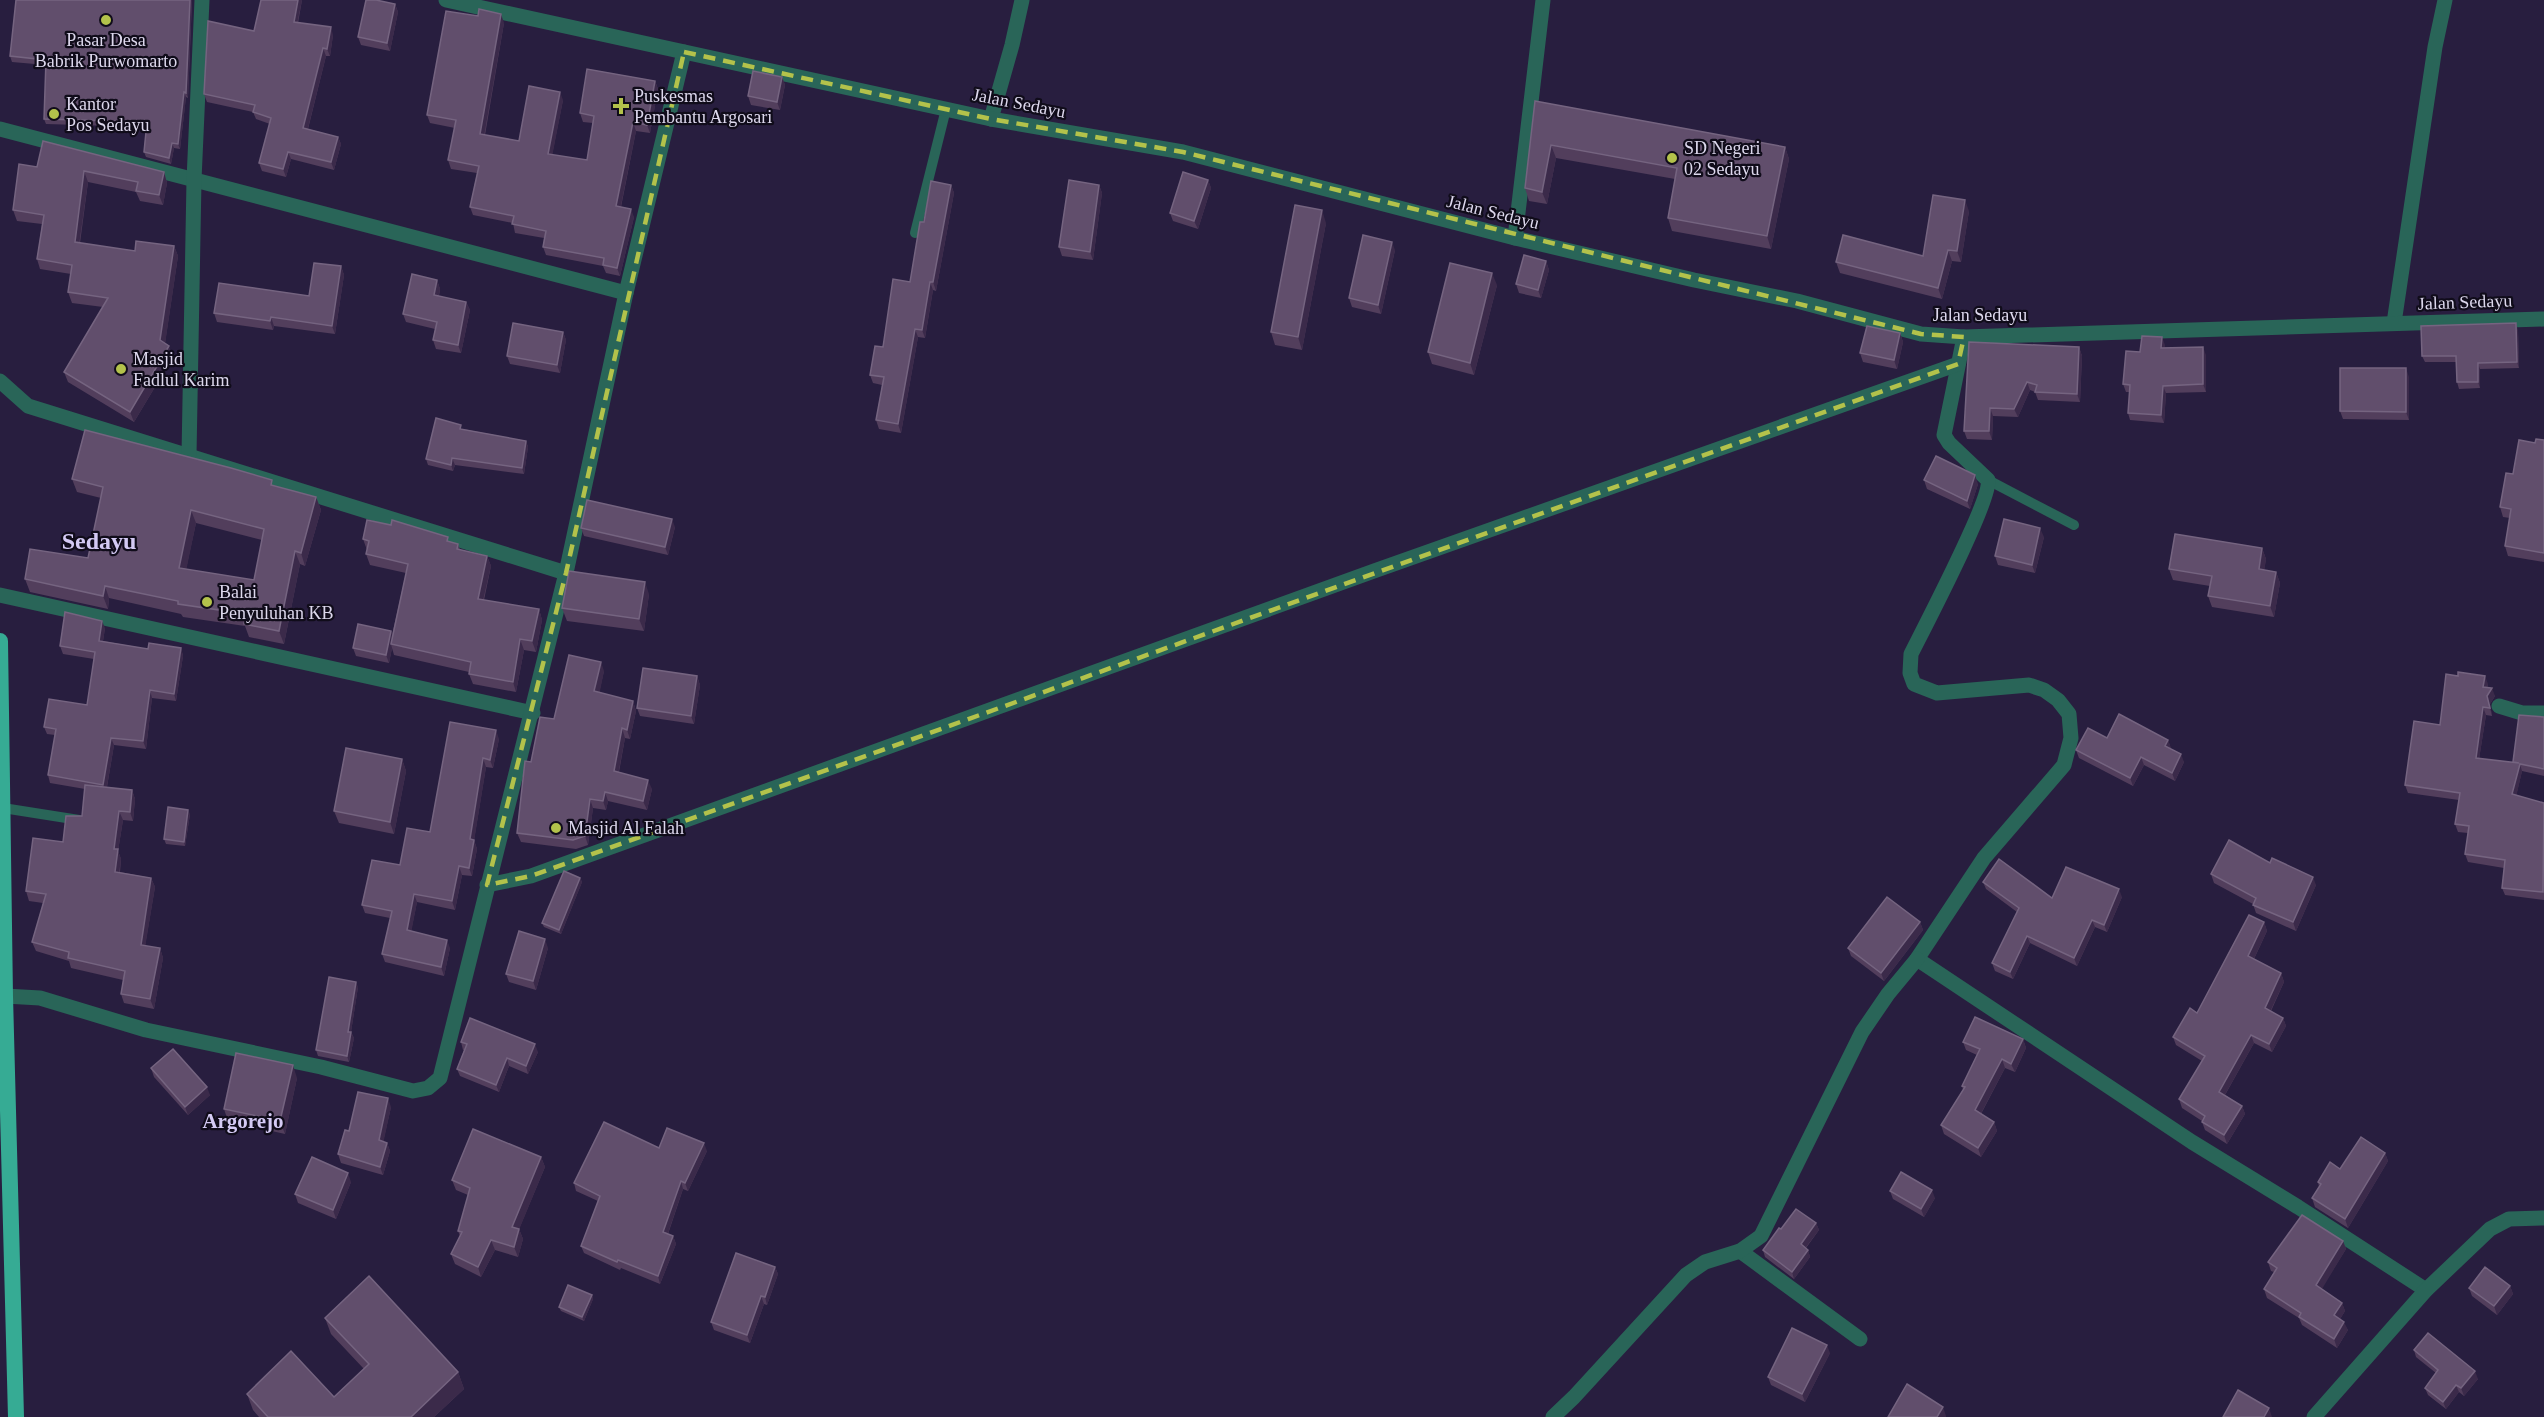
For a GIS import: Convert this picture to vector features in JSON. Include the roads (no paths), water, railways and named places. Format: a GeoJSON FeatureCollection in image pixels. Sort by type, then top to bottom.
{"type":"FeatureCollection","features":[{"type":"Feature","properties":{"kind":"highway"},"geometry":{"type":"LineString","coordinates":[[0,641],[5,996],[16,1417]]}},
{"type":"Feature","properties":{"kind":"street"},"geometry":{"type":"LineString","coordinates":[[189,455],[194,180],[202,0]]}},
{"type":"Feature","properties":{"kind":"street","name":"Jalan Sedayu"},"geometry":{"type":"LineString","coordinates":[[446,0],[946,109],[1183,152],[1515,238],[1694,280],[1797,301],[1921,334],[1964,337],[2544,319]]}},
{"type":"Feature","properties":{"kind":"street"},"geometry":{"type":"LineString","coordinates":[[991,118],[1022,0]]}},
{"type":"Feature","properties":{"kind":"street"},"geometry":{"type":"LineString","coordinates":[[1515,238],[1543,0]]}},
{"type":"Feature","properties":{"kind":"street"},"geometry":{"type":"LineString","coordinates":[[2394,323],[2435,47],[2445,0]]}},
{"type":"Feature","properties":{"kind":"street"},"geometry":{"type":"LineString","coordinates":[[5,996],[40,998],[146,1030],[321,1067],[413,1092],[428,1088],[440,1078],[566,573],[626,293],[684,52]]}},
{"type":"Feature","properties":{"kind":"street"},"geometry":{"type":"LineString","coordinates":[[0,129],[626,293]]}},
{"type":"Feature","properties":{"kind":"street"},"geometry":{"type":"LineString","coordinates":[[1553,1417],[1686,1275],[1705,1262],[1740,1251],[1761,1236],[1862,1032],[1888,994],[1917,959],[1984,858],[2064,765],[2071,738],[2069,714],[2058,700],[2044,690],[2029,685],[1937,693],[1914,684],[1910,674],[1911,654],[1975,525],[1987,495],[1988,480],[1949,443],[1944,435],[1964,337]]}},
{"type":"Feature","properties":{"kind":"street"},"geometry":{"type":"LineString","coordinates":[[487,885],[531,876],[1374,571],[1959,364]]}},
{"type":"Feature","properties":{"kind":"street"},"geometry":{"type":"LineString","coordinates":[[0,381],[28,406],[566,573]]}},
{"type":"Feature","properties":{"kind":"street"},"geometry":{"type":"LineString","coordinates":[[0,595],[532,713]]}},
{"type":"Feature","properties":{"kind":"street"},"geometry":{"type":"LineString","coordinates":[[2499,706],[2522,713],[2544,712]]}},
{"type":"Feature","properties":{"kind":"street"},"geometry":{"type":"LineString","coordinates":[[1917,959],[2192,1142],[2426,1290]]}},
{"type":"Feature","properties":{"kind":"street"},"geometry":{"type":"LineString","coordinates":[[2314,1417],[2426,1290],[2499,1222],[2521,1217],[2544,1218]]}},
{"type":"Feature","properties":{"kind":"street"},"geometry":{"type":"LineString","coordinates":[[1740,1251],[1860,1338]]}},
{"type":"Feature","properties":{"kind":"lane"},"geometry":{"type":"LineString","coordinates":[[915,233],[946,109]]}},
{"type":"Feature","properties":{"kind":"lane"},"geometry":{"type":"LineString","coordinates":[[1988,480],[2074,525]]}},
{"type":"Feature","properties":{"kind":"lane"},"geometry":{"type":"LineString","coordinates":[[3,808],[78,820]]}},
{"type":"Feature","properties":{"kind":"place","name":"Pasar Desa Babrik Purwomarto"},"geometry":{"type":"Point","coordinates":[106,20]}},
{"type":"Feature","properties":{"kind":"place","name":"Puskesmas Pembantu Argosari"},"geometry":{"type":"Point","coordinates":[621,106]}},
{"type":"Feature","properties":{"kind":"place","name":"Kantor Pos Sedayu"},"geometry":{"type":"Point","coordinates":[54,114]}},
{"type":"Feature","properties":{"kind":"place","name":"SD Negeri 02 Sedayu"},"geometry":{"type":"Point","coordinates":[1672,158]}},
{"type":"Feature","properties":{"kind":"place","name":"Masjid Fadlul Karim"},"geometry":{"type":"Point","coordinates":[121,369]}},
{"type":"Feature","properties":{"kind":"place","name":"Balai Penyuluhan KB"},"geometry":{"type":"Point","coordinates":[207,602]}},
{"type":"Feature","properties":{"kind":"place","name":"Masjid Al Falah"},"geometry":{"type":"Point","coordinates":[556,828]}},
{"type":"Feature","properties":{"kind":"district","name":"Sedayu"},"geometry":{"type":"Point","coordinates":[99,541]}},
{"type":"Feature","properties":{"kind":"district","name":"Argorejo"},"geometry":{"type":"Point","coordinates":[243,1121]}}]}
